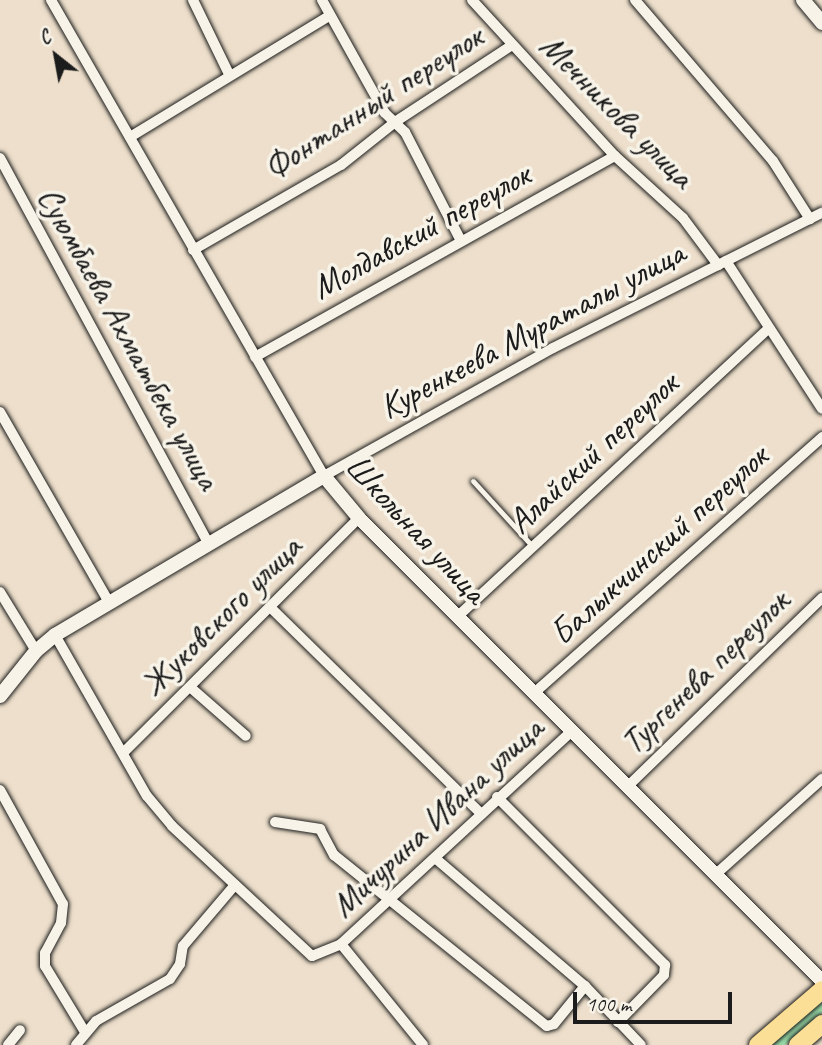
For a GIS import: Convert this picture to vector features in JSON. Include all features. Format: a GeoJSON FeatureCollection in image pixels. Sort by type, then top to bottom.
{"type":"FeatureCollection","features":[{"type":"Feature","properties":{"kind":"main road"},"geometry":{"type":"LineString","coordinates":[[758,1045],[822,990]]}},
{"type":"Feature","properties":{"kind":"main road"},"geometry":{"type":"LineString","coordinates":[[798,1045],[822,1024]]}},
{"type":"Feature","properties":{"kind":"street","name":"Школьная улица"},"geometry":{"type":"LineString","coordinates":[[51,0],[324,476],[359,518],[822,981]]}},
{"type":"Feature","properties":{"kind":"street"},"geometry":{"type":"LineString","coordinates":[[193,0],[229,74]]}},
{"type":"Feature","properties":{"kind":"street"},"geometry":{"type":"LineString","coordinates":[[322,0],[385,113],[405,132],[461,242]]}},
{"type":"Feature","properties":{"kind":"street","name":"Мечникова улица"},"geometry":{"type":"LineString","coordinates":[[472,0],[615,156],[683,218],[722,263],[822,409]]}},
{"type":"Feature","properties":{"kind":"street"},"geometry":{"type":"LineString","coordinates":[[635,0],[773,161],[810,219]]}},
{"type":"Feature","properties":{"kind":"street"},"geometry":{"type":"LineString","coordinates":[[803,0],[822,23]]}},
{"type":"Feature","properties":{"kind":"street"},"geometry":{"type":"LineString","coordinates":[[130,137],[229,74],[329,16]]}},
{"type":"Feature","properties":{"kind":"street","name":"Фонтанный переулок"},"geometry":{"type":"LineString","coordinates":[[193,250],[341,165],[395,122],[512,45]]}},
{"type":"Feature","properties":{"kind":"street","name":"Молдавский переулок"},"geometry":{"type":"LineString","coordinates":[[255,357],[615,156]]}},
{"type":"Feature","properties":{"kind":"street","name":"Суюмбаева Ахматбека улица"},"geometry":{"type":"LineString","coordinates":[[0,158],[209,544]]}},
{"type":"Feature","properties":{"kind":"street","name":"Куренкеева Мураталы улица"},"geometry":{"type":"LineString","coordinates":[[0,696],[36,651],[55,635],[108,602],[541,354],[822,213]]}},
{"type":"Feature","properties":{"kind":"street","name":"Алайский переулок"},"geometry":{"type":"LineString","coordinates":[[457,617],[768,329]]}},
{"type":"Feature","properties":{"kind":"street"},"geometry":{"type":"LineString","coordinates":[[0,412],[108,602]]}},
{"type":"Feature","properties":{"kind":"street","name":"Балыкчинский переулок"},"geometry":{"type":"LineString","coordinates":[[533,694],[822,438]]}},
{"type":"Feature","properties":{"kind":"street","name":"Жуковского улица"},"geometry":{"type":"LineString","coordinates":[[123,754],[359,518]]}},
{"type":"Feature","properties":{"kind":"street"},"geometry":{"type":"LineString","coordinates":[[0,592],[36,651]]}},
{"type":"Feature","properties":{"kind":"street","name":"Тургенева переулок"},"geometry":{"type":"LineString","coordinates":[[627,787],[822,598]]}},
{"type":"Feature","properties":{"kind":"street"},"geometry":{"type":"LineString","coordinates":[[271,608],[480,813]]}},
{"type":"Feature","properties":{"kind":"street"},"geometry":{"type":"LineString","coordinates":[[55,635],[123,754],[172,826],[312,956],[341,944],[423,1045]]}},
{"type":"Feature","properties":{"kind":"street"},"geometry":{"type":"LineString","coordinates":[[190,687],[246,736]]}},
{"type":"Feature","properties":{"kind":"street","name":"Мичурина Ивана улица"},"geometry":{"type":"LineString","coordinates":[[341,944],[435,858],[496,797],[571,732]]}},
{"type":"Feature","properties":{"kind":"street"},"geometry":{"type":"LineString","coordinates":[[715,875],[822,779]]}},
{"type":"Feature","properties":{"kind":"street"},"geometry":{"type":"LineString","coordinates":[[0,790],[63,904],[61,923],[45,953],[45,966],[85,1031]]}},
{"type":"Feature","properties":{"kind":"street"},"geometry":{"type":"LineString","coordinates":[[496,797],[665,965],[664,975],[618,1022]]}},
{"type":"Feature","properties":{"kind":"street"},"geometry":{"type":"LineString","coordinates":[[275,822],[320,829],[331,853],[391,898],[547,1026],[554,1024],[585,986]]}},
{"type":"Feature","properties":{"kind":"street"},"geometry":{"type":"LineString","coordinates":[[435,858],[585,986],[641,1045]]}},
{"type":"Feature","properties":{"kind":"street"},"geometry":{"type":"LineString","coordinates":[[75,1045],[85,1031],[167,983],[180,964],[183,946],[235,885]]}},
{"type":"Feature","properties":{"kind":"street"},"geometry":{"type":"LineString","coordinates":[[8,1045],[20,1030]]}},
{"type":"Feature","properties":{"kind":"lane"},"geometry":{"type":"LineString","coordinates":[[473,481],[533,547]]}},
{"type":"Feature","properties":{"kind":"green space"},"geometry":{"type":"Polygon","coordinates":[[[822,998],[822,1013],[785,1045],[768,1045],[822,998]]]}}]}
